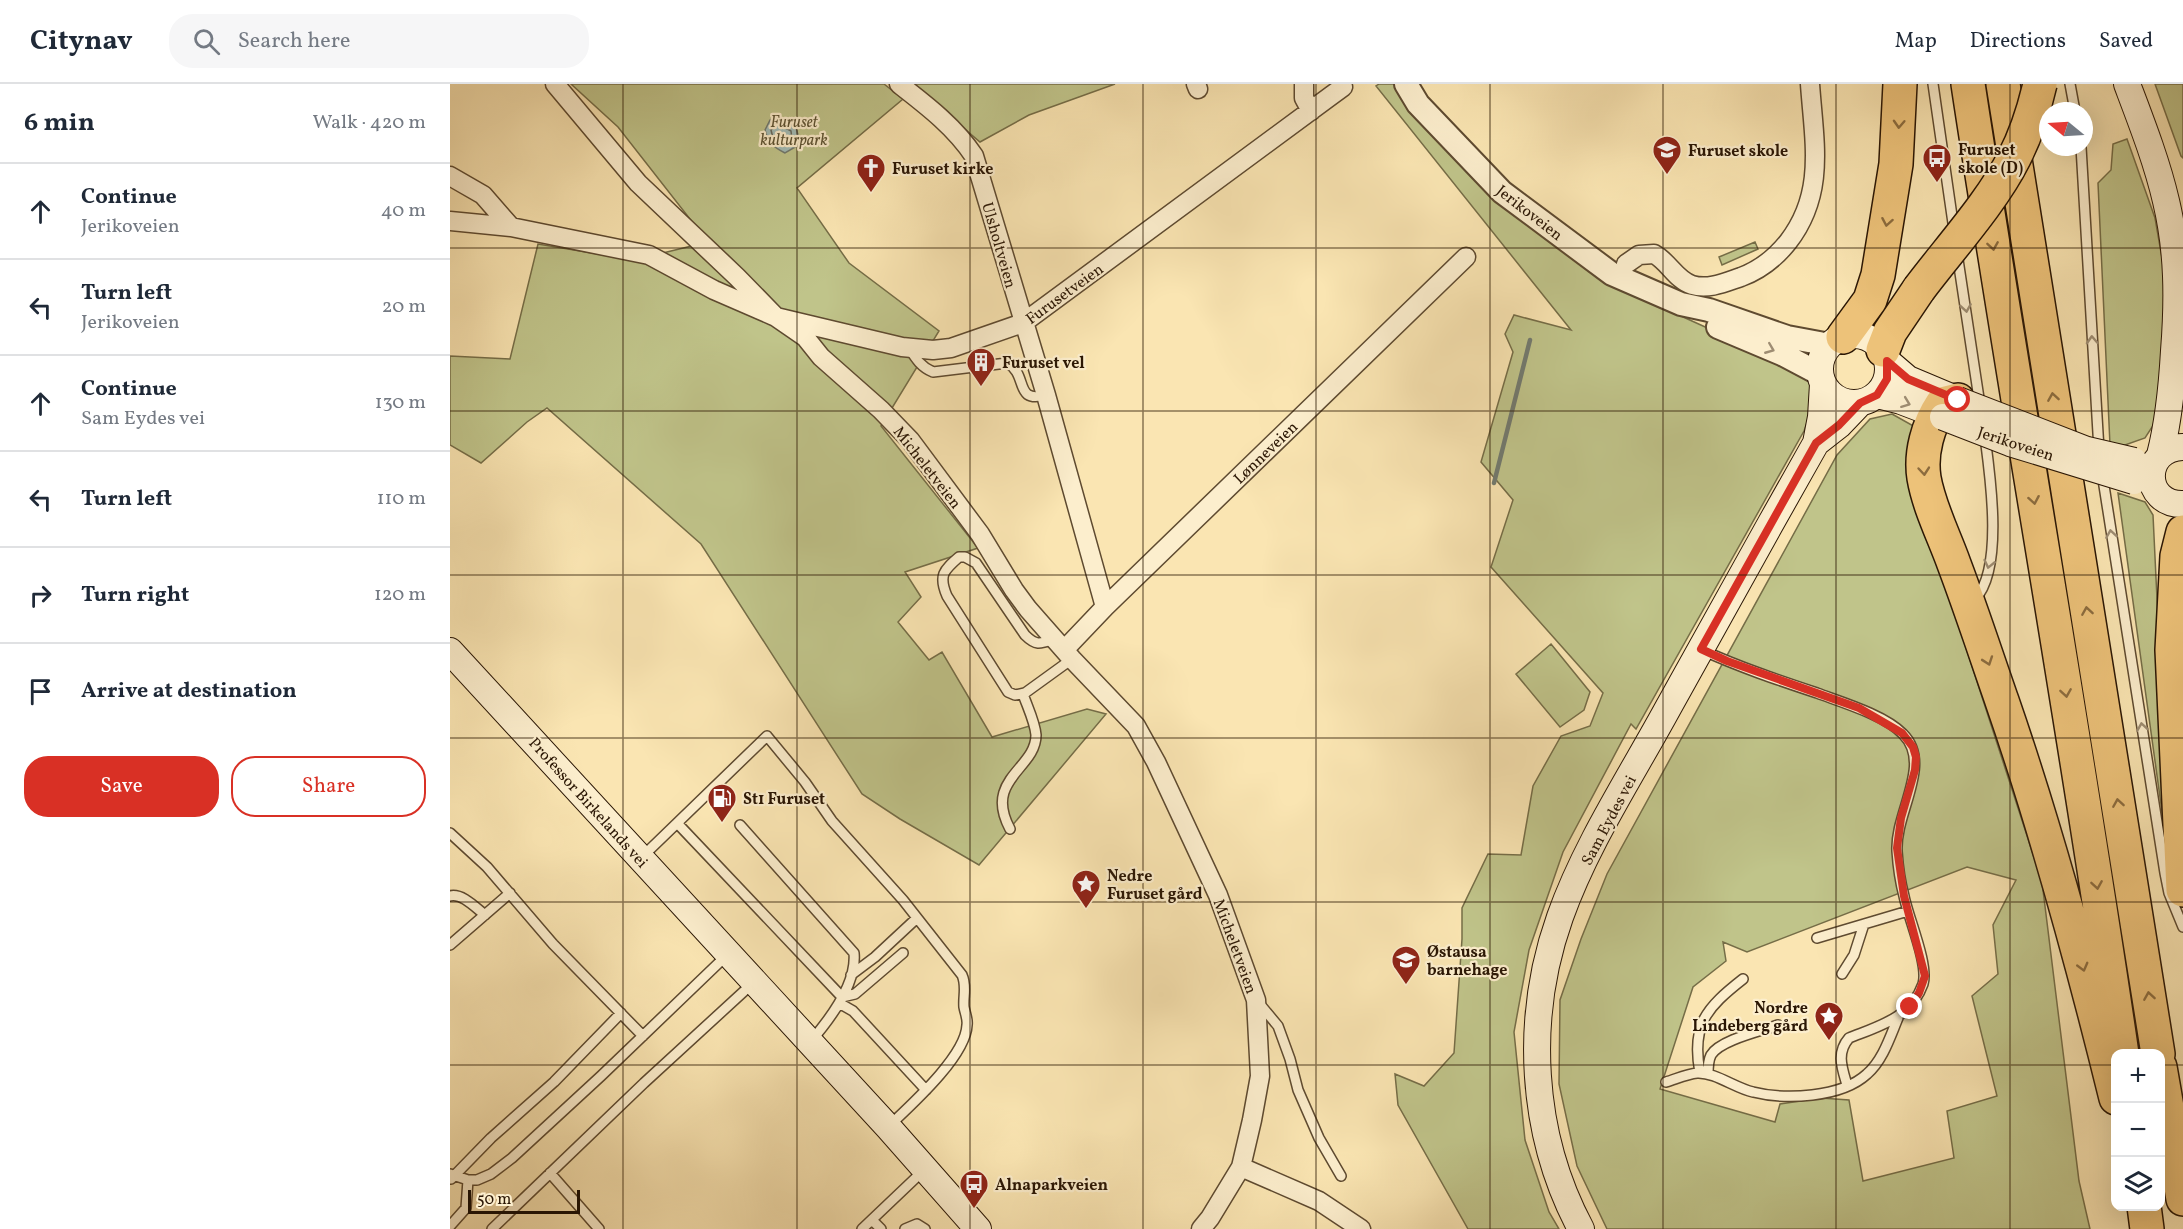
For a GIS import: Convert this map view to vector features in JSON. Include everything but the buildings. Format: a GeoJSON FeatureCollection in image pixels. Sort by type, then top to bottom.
{"type":"FeatureCollection","features":[{"type":"Feature","properties":{"kind":"highway"},"geometry":{"type":"LineString","coordinates":[[1836,341],[1867,306],[1878,274],[1896,164],[1900,84]]}},
{"type":"Feature","properties":{"kind":"highway"},"geometry":{"type":"LineString","coordinates":[[1968,84],[2011,364],[2065,682],[2121,1049]]}},
{"type":"Feature","properties":{"kind":"highway"},"geometry":{"type":"LineString","coordinates":[[2003,84],[2157,1049]]}},
{"type":"Feature","properties":{"kind":"highway"},"geometry":{"type":"LineString","coordinates":[[1885,356],[1890,332],[1918,289],[1983,204],[2013,160],[2033,113],[2040,84]]}},
{"type":"Feature","properties":{"kind":"highway"},"geometry":{"type":"LineString","coordinates":[[1943,406],[1924,448],[1925,482],[2037,804],[2079,954],[2111,1082]]}},
{"type":"Feature","properties":{"kind":"highway"},"geometry":{"type":"LineString","coordinates":[[2183,532],[2176,556],[2172,650],[2183,890]]}},
{"type":"Feature","properties":{"kind":"highway"},"geometry":{"type":"LineString","coordinates":[[2165,1095],[2183,1199]]}},
{"type":"Feature","properties":{"kind":"main road"},"geometry":{"type":"LineString","coordinates":[[2127,84],[2166,200],[2175,249],[2178,301],[2173,380],[2170,411],[2154,466]]}},
{"type":"Feature","properties":{"kind":"main road"},"geometry":{"type":"LineString","coordinates":[[2144,84],[2168,151],[2183,209]]}},
{"type":"Feature","properties":{"kind":"main road","name":"Jerikoveien"},"geometry":{"type":"LineString","coordinates":[[1836,341],[1860,335],[1867,338],[1908,379],[1943,406]]}},
{"type":"Feature","properties":{"kind":"main road"},"geometry":{"type":"LineString","coordinates":[[1822,379],[1822,358],[1836,341]]}},
{"type":"Feature","properties":{"kind":"main road"},"geometry":{"type":"LineString","coordinates":[[1869,399],[1887,379],[1885,356]]}},
{"type":"Feature","properties":{"kind":"main road","name":"Jerikoveien"},"geometry":{"type":"LineString","coordinates":[[1822,379],[1835,397],[1843,402],[1869,399],[1901,400],[1943,406],[2087,450],[2154,466],[2166,501],[2183,504]]}},
{"type":"Feature","properties":{"kind":"main road","name":"Sam Eydes vei"},"geometry":{"type":"LineString","coordinates":[[1581,1229],[1554,1164],[1541,1103],[1537,1042],[1543,979],[1561,916],[1577,878],[1816,443],[1821,417],[1822,379]]}},
{"type":"Feature","properties":{"kind":"main road","name":"Sam Eydes vei"},"geometry":{"type":"LineString","coordinates":[[1816,443],[1869,399]]}},
{"type":"Feature","properties":{"kind":"main road","name":"Professor Birkelands vei"},"geometry":{"type":"LineString","coordinates":[[450,651],[888,1126],[978,1229]]}},
{"type":"Feature","properties":{"kind":"street","name":"Micheletveien"},"geometry":{"type":"LineString","coordinates":[[555,84],[638,183],[738,277],[776,317],[805,338],[821,357],[881,410],[910,440],[980,534],[1014,590],[1064,649],[1136,726],[1156,762],[1218,895],[1256,1000],[1260,1076],[1241,1167],[1201,1229]]}},
{"type":"Feature","properties":{"kind":"street","name":"Ulsholtveien"},"geometry":{"type":"LineString","coordinates":[[899,84],[919,99],[964,142],[974,156],[1046,395],[1105,607]]}},
{"type":"Feature","properties":{"kind":"street"},"geometry":{"type":"LineString","coordinates":[[1304,84],[1304,98],[1311,111]]}},
{"type":"Feature","properties":{"kind":"street","name":"Furusetveien"},"geometry":{"type":"LineString","coordinates":[[776,317],[909,348],[933,350],[951,348],[1023,323],[1343,87],[1341,84]]}},
{"type":"Feature","properties":{"kind":"street","name":"Jerikoveien"},"geometry":{"type":"LineString","coordinates":[[1407,84],[1418,104],[1502,192],[1612,274],[1681,304],[1709,310],[1788,337],[1836,341]]}},
{"type":"Feature","properties":{"kind":"street"},"geometry":{"type":"LineString","coordinates":[[1626,264],[1639,255],[1654,254],[1682,280],[1689,284],[1705,286],[1722,284],[1746,275],[1764,265],[1780,252],[1807,212],[1815,181],[1816,159],[1810,84]]}},
{"type":"Feature","properties":{"kind":"street"},"geometry":{"type":"LineString","coordinates":[[450,176],[483,195],[511,227]]}},
{"type":"Feature","properties":{"kind":"street","name":"Micheletveien"},"geometry":{"type":"LineString","coordinates":[[450,221],[511,227],[649,255],[714,290],[776,317]]}},
{"type":"Feature","properties":{"kind":"street","name":"Lønneveien"},"geometry":{"type":"LineString","coordinates":[[1064,649],[1467,257]]}},
{"type":"Feature","properties":{"kind":"street","name":"Jerikoveien"},"geometry":{"type":"LineString","coordinates":[[1681,304],[1704,322],[1782,354],[1822,379]]}},
{"type":"Feature","properties":{"kind":"street"},"geometry":{"type":"LineString","coordinates":[[1241,1167],[1319,1202],[1361,1229]]}},
{"type":"Feature","properties":{"kind":"lane"},"geometry":{"type":"LineString","coordinates":[[1932,84],[1976,375],[1991,497],[1993,537],[1991,562],[1979,595],[1969,605]]}},
{"type":"Feature","properties":{"kind":"lane"},"geometry":{"type":"LineString","coordinates":[[2070,84],[2073,102]]}},
{"type":"Feature","properties":{"kind":"lane"},"geometry":{"type":"LineString","coordinates":[[2081,156],[2096,418],[2103,486],[2165,873],[2169,893],[2183,927]]}},
{"type":"Feature","properties":{"kind":"lane"},"geometry":{"type":"LineString","coordinates":[[909,348],[917,361],[933,372],[1007,363],[1012,365],[1028,397],[1046,395]]}},
{"type":"Feature","properties":{"kind":"lane"},"geometry":{"type":"LineString","coordinates":[[959,557],[971,559],[1033,644],[1064,649],[1023,694],[1015,695],[1008,692],[946,596],[942,578],[945,569],[959,557]]}},
{"type":"Feature","properties":{"kind":"lane"},"geometry":{"type":"LineString","coordinates":[[1701,649],[1727,661],[1859,708],[1902,733],[1913,747],[1916,763],[1901,818],[1897,848],[1899,871],[1925,976],[1919,993],[1910,1007],[1898,1018],[1849,1038],[1843,1045],[1841,1060],[1847,1085]]}},
{"type":"Feature","properties":{"kind":"lane"},"geometry":{"type":"LineString","coordinates":[[1010,829],[1003,812],[1005,790],[1016,770],[1030,754],[1036,734],[1023,694]]}},
{"type":"Feature","properties":{"kind":"lane"},"geometry":{"type":"LineString","coordinates":[[641,859],[767,736],[805,782],[832,821],[903,900],[962,975],[965,982],[964,1005],[968,1024],[965,1038],[958,1051],[926,1090],[888,1126]]}},
{"type":"Feature","properties":{"kind":"lane"},"geometry":{"type":"LineString","coordinates":[[677,823],[926,1090]]}},
{"type":"Feature","properties":{"kind":"lane"},"geometry":{"type":"LineString","coordinates":[[740,825],[854,953],[855,963],[841,1000],[810,1043]]}},
{"type":"Feature","properties":{"kind":"lane"},"geometry":{"type":"LineString","coordinates":[[450,833],[487,867],[553,944],[643,1036]]}},
{"type":"Feature","properties":{"kind":"lane"},"geometry":{"type":"LineString","coordinates":[[450,945],[510,893]]}},
{"type":"Feature","properties":{"kind":"lane"},"geometry":{"type":"LineString","coordinates":[[450,896],[456,895],[466,900],[485,915]]}},
{"type":"Feature","properties":{"kind":"lane"},"geometry":{"type":"LineString","coordinates":[[1817,938],[1908,911]]}},
{"type":"Feature","properties":{"kind":"lane"},"geometry":{"type":"LineString","coordinates":[[851,975],[917,918]]}},
{"type":"Feature","properties":{"kind":"lane"},"geometry":{"type":"LineString","coordinates":[[1842,974],[1854,955],[1864,924]]}},
{"type":"Feature","properties":{"kind":"lane"},"geometry":{"type":"LineString","coordinates":[[451,1176],[477,1180],[491,1174],[512,1158],[728,953]]}},
{"type":"Feature","properties":{"kind":"lane"},"geometry":{"type":"LineString","coordinates":[[841,1000],[855,994],[903,953]]}},
{"type":"Feature","properties":{"kind":"lane"},"geometry":{"type":"LineString","coordinates":[[1704,1073],[1696,1053],[1703,1019],[1724,993],[1743,979]]}},
{"type":"Feature","properties":{"kind":"lane"},"geometry":{"type":"LineString","coordinates":[[492,1229],[754,982]]}},
{"type":"Feature","properties":{"kind":"lane"},"geometry":{"type":"LineString","coordinates":[[1256,1000],[1278,1026],[1318,1138],[1341,1176]]}},
{"type":"Feature","properties":{"kind":"lane"},"geometry":{"type":"LineString","coordinates":[[451,1176],[554,1082],[621,1013]]}},
{"type":"Feature","properties":{"kind":"lane"},"geometry":{"type":"LineString","coordinates":[[1666,1082],[1704,1073],[1745,1090],[1782,1096],[1823,1093],[1866,1076],[1874,1067],[1898,1018]]}},
{"type":"Feature","properties":{"kind":"lane"},"geometry":{"type":"LineString","coordinates":[[1704,1073],[1715,1051],[1743,1037],[1778,1025]]}},
{"type":"Feature","properties":{"kind":"lane"},"geometry":{"type":"LineString","coordinates":[[862,1229],[925,1169]]}},
{"type":"Feature","properties":{"kind":"lane"},"geometry":{"type":"LineString","coordinates":[[550,1173],[599,1229]]}},
{"type":"Feature","properties":{"kind":"lane"},"geometry":{"type":"LineString","coordinates":[[450,1226],[466,1208],[468,1180]]}},
{"type":"Feature","properties":{"kind":"lane"},"geometry":{"type":"LineString","coordinates":[[872,1220],[881,1229]]}},
{"type":"Feature","properties":{"kind":"lane"},"geometry":{"type":"LineString","coordinates":[[905,1229],[917,1224],[925,1229]]}},
{"type":"Feature","properties":{"kind":"green space","name":"Furuset kulturpark"},"geometry":{"type":"Polygon","coordinates":[[[571,84],[884,84],[903,99],[797,188],[849,263],[939,331],[881,426],[978,548],[905,572],[921,597],[898,622],[929,660],[942,652],[992,737],[1087,709],[1106,714],[979,865],[862,794],[701,544],[547,408],[527,422],[481,463],[450,445],[450,356],[510,359],[538,244],[634,260],[708,242],[618,127],[571,84]]]}},
{"type":"Feature","properties":{"kind":"green space"},"geometry":{"type":"Polygon","coordinates":[[[912,84],[1115,84],[1029,115],[980,142],[912,84]]]}},
{"type":"Feature","properties":{"kind":"green space"},"geometry":{"type":"Polygon","coordinates":[[[1396,84],[1617,287],[1798,369],[1810,383],[1813,406],[1804,431],[1636,729],[1631,724],[1563,852],[1529,950],[1514,1032],[1525,1140],[1549,1212],[1559,1229],[1468,1229],[1398,1105],[1395,1074],[1424,1086],[1454,1053],[1462,908],[1488,854],[1521,855],[1533,786],[1561,736],[1590,726],[1603,693],[1491,567],[1513,500],[1481,462],[1513,352],[1505,334],[1514,315],[1571,330],[1376,86],[1396,84]]]}},
{"type":"Feature","properties":{"kind":"green space"},"geometry":{"type":"Polygon","coordinates":[[[2155,84],[2183,84],[2183,158],[2181,156],[2155,84]]]}},
{"type":"Feature","properties":{"kind":"green space"},"geometry":{"type":"Polygon","coordinates":[[[2127,139],[2155,218],[2166,281],[2166,338],[2156,421],[2145,438],[2125,445],[2110,445],[2098,183],[2111,170],[2113,144],[2127,139]]]}},
{"type":"Feature","properties":{"kind":"green space"},"geometry":{"type":"Polygon","coordinates":[[[1755,242],[1758,249],[1722,265],[1719,257],[1755,242]]]}},
{"type":"Feature","properties":{"kind":"green space"},"geometry":{"type":"Polygon","coordinates":[[[1892,414],[1917,428],[1947,589],[2042,882],[2079,1181],[2090,1229],[1607,1229],[1577,1166],[1559,1084],[1560,1000],[1607,874],[1837,455],[1870,419],[1892,414]],[[1967,867],[1747,952],[1723,942],[1726,961],[1693,987],[1660,1089],[1775,1122],[1780,1104],[1821,1098],[1849,1100],[1863,1181],[1954,1158],[1947,1111],[1997,1096],[1972,996],[1998,974],[1993,925],[2016,880],[1967,867]]]}},
{"type":"Feature","properties":{"kind":"green space"},"geometry":{"type":"Polygon","coordinates":[[[2118,493],[2145,502],[2153,515],[2160,662],[2163,819],[2118,493]]]}},
{"type":"Feature","properties":{"kind":"green space"},"geometry":{"type":"Polygon","coordinates":[[[1551,644],[1590,692],[1584,710],[1560,727],[1516,674],[1551,644]]]}},
{"type":"Feature","properties":{"kind":"water"},"geometry":{"type":"Polygon","coordinates":[[[778,115],[796,128],[799,138],[797,146],[785,153],[772,144],[765,130],[770,120],[778,115]]]}},
{"type":"Feature","properties":{"kind":"waterway"},"geometry":{"type":"LineString","coordinates":[[1494,483],[1530,340]]}},
{"type":"Feature","properties":{"kind":"place","name":"Furuset skole"},"geometry":{"type":"Point","coordinates":[1667,176]}},
{"type":"Feature","properties":{"kind":"place","name":"Furuset skole (D)"},"geometry":{"type":"Point","coordinates":[1937,184]}},
{"type":"Feature","properties":{"kind":"place","name":"Furuset kirke"},"geometry":{"type":"Point","coordinates":[871,194]}},
{"type":"Feature","properties":{"kind":"place","name":"Furuset vel"},"geometry":{"type":"Point","coordinates":[981,388]}},
{"type":"Feature","properties":{"kind":"place","name":"St1 Furuset"},"geometry":{"type":"Point","coordinates":[722,824]}},
{"type":"Feature","properties":{"kind":"place","name":"Nedre Furuset gård"},"geometry":{"type":"Point","coordinates":[1086,910]}},
{"type":"Feature","properties":{"kind":"place","name":"Østausa barnehage"},"geometry":{"type":"Point","coordinates":[1406,986]}},
{"type":"Feature","properties":{"kind":"place","name":"Nordre Lindeberg gård"},"geometry":{"type":"Point","coordinates":[1829,1042]}},
{"type":"Feature","properties":{"kind":"place","name":"Alnaparkveien"},"geometry":{"type":"Point","coordinates":[974,1210]}},
{"type":"Feature","properties":{"kind":"route"},"geometry":{"type":"LineString","coordinates":[[1910,1007],[1919,993],[1925,976],[1904,896],[1897,848],[1901,818],[1915,770],[1916,757],[1913,747],[1902,733],[1859,708],[1727,661],[1701,649],[1816,443],[1839,425],[1860,403],[1877,395],[1887,379],[1887,361],[1908,379],[1958,400]]}}]}
